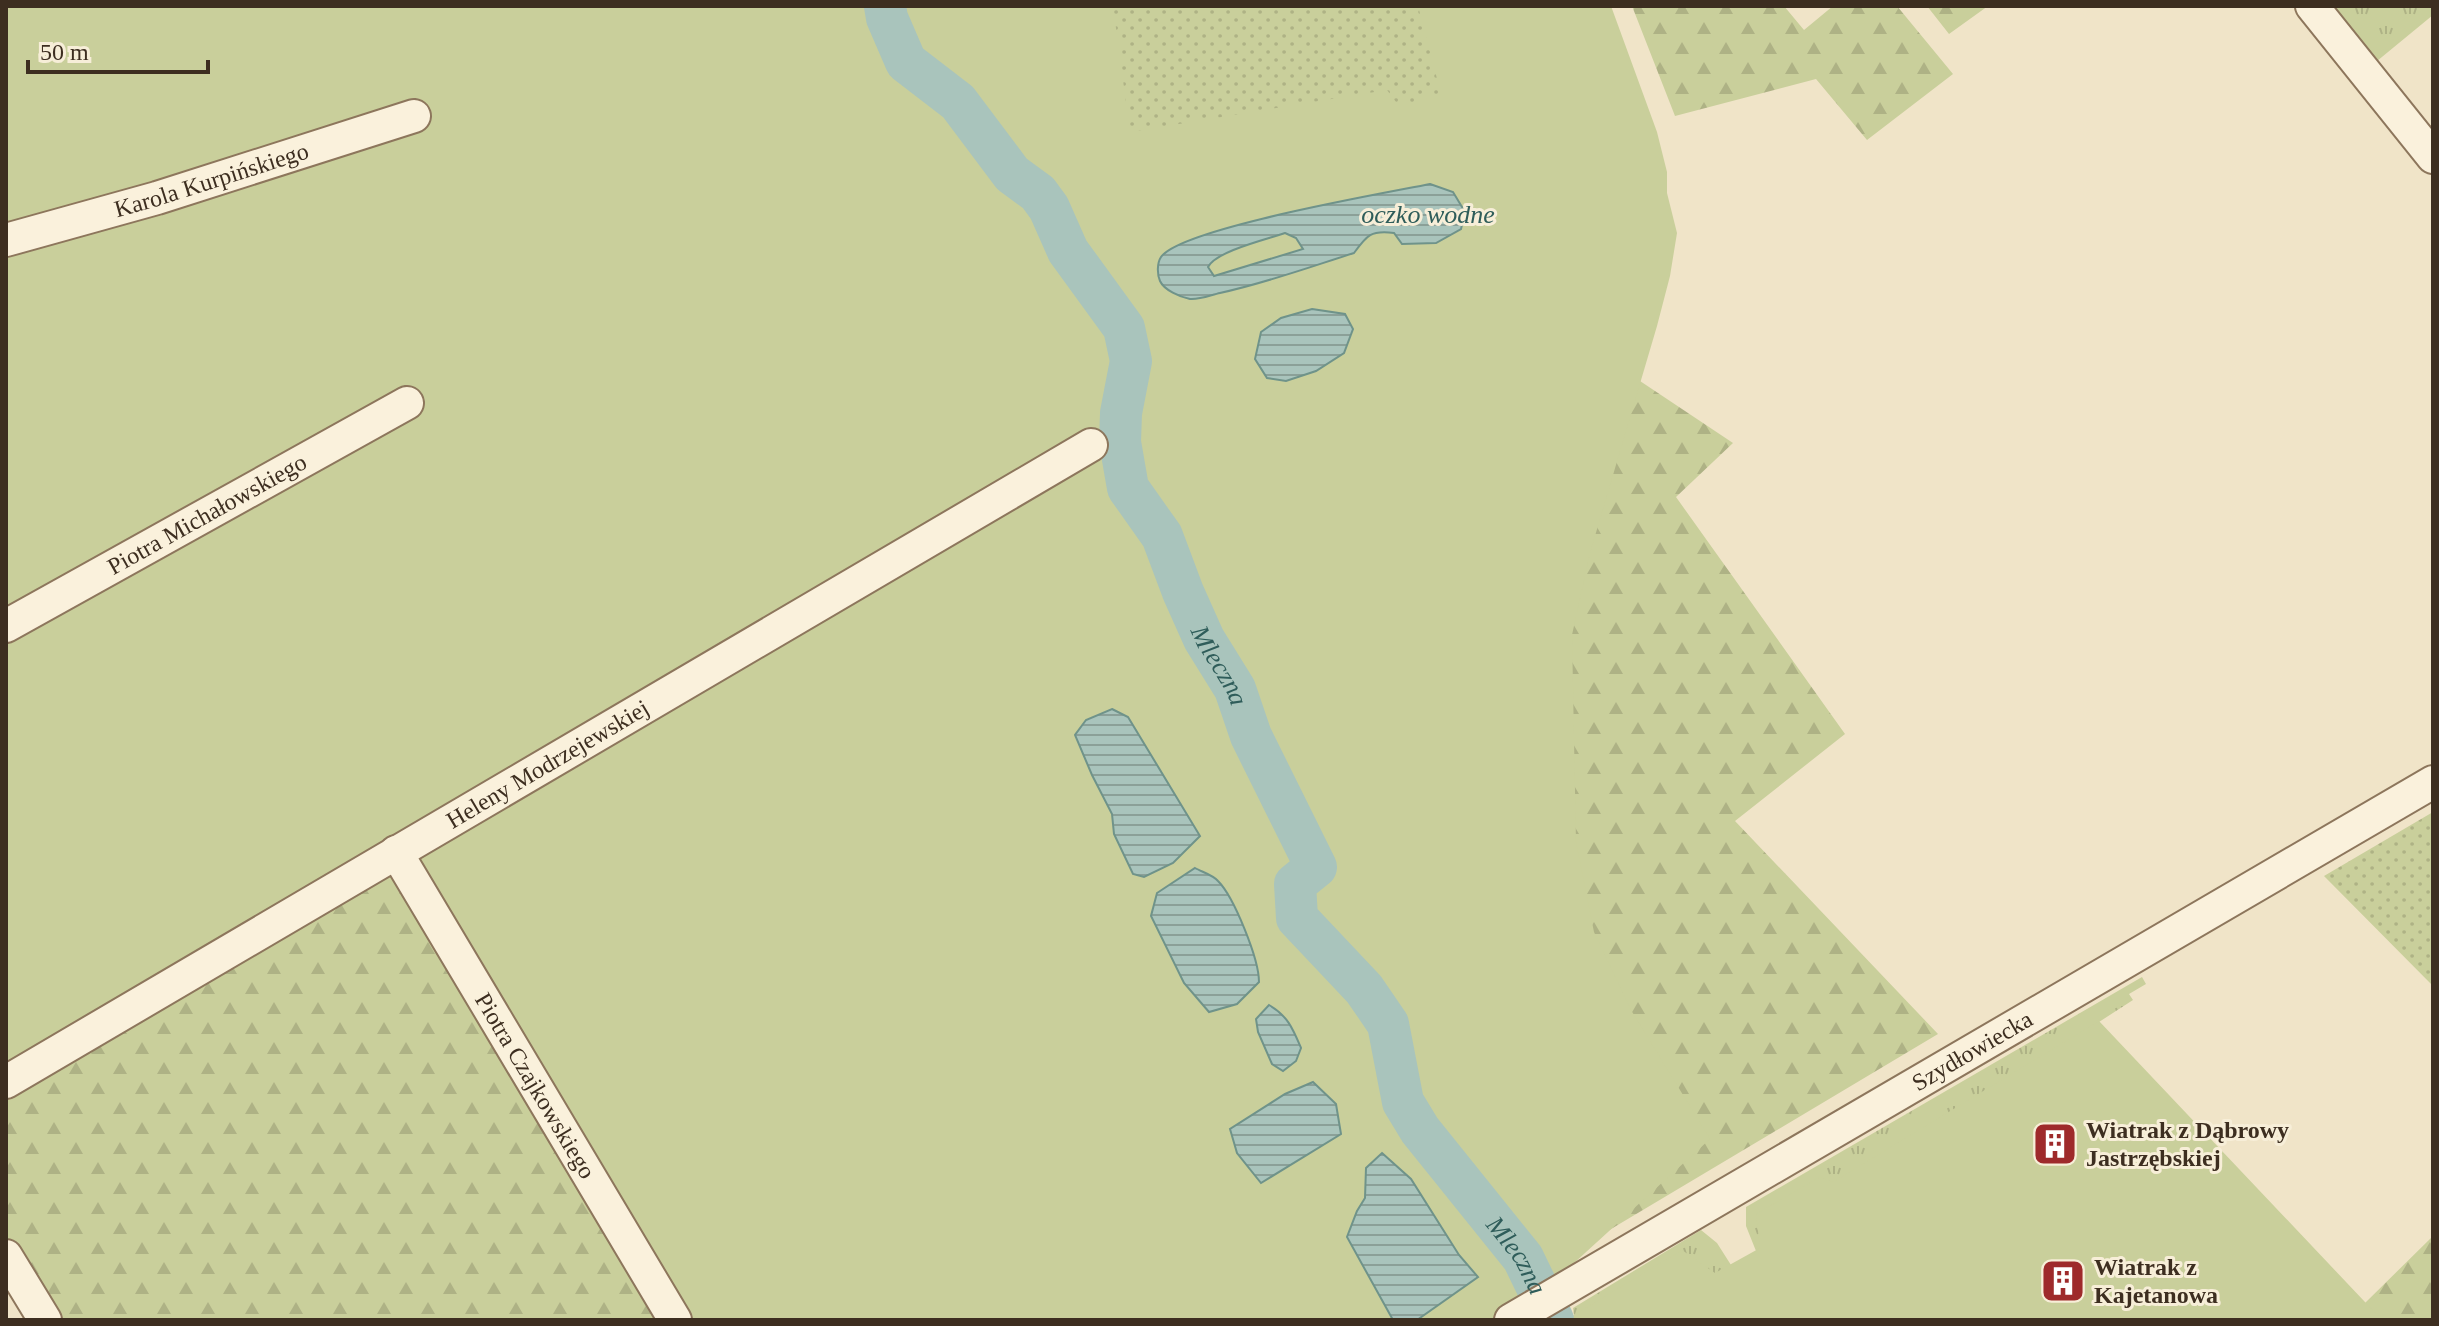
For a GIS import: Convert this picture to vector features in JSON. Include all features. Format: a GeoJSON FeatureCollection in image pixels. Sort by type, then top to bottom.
{"type":"FeatureCollection","features":[{"type":"Feature","properties":{"kind":"street"},"geometry":{"type":"LineString","coordinates":[[2312,6],[2433,157]]}},
{"type":"Feature","properties":{"kind":"street","name":"Karola Kurpińskiego"},"geometry":{"type":"LineString","coordinates":[[6,240],[157,198],[414,116]]}},
{"type":"Feature","properties":{"kind":"street","name":"Piotra Michałowskiego"},"geometry":{"type":"LineString","coordinates":[[6,626],[407,403]]}},
{"type":"Feature","properties":{"kind":"street","name":"Heleny Modrzejewskiej"},"geometry":{"type":"LineString","coordinates":[[6,1082],[1091,445]]}},
{"type":"Feature","properties":{"kind":"street","name":"Szydłowiecka"},"geometry":{"type":"LineString","coordinates":[[1516,1317],[2433,782]]}},
{"type":"Feature","properties":{"kind":"street","name":"Piotra Czajkowskiego"},"geometry":{"type":"LineString","coordinates":[[396,852],[675,1320]]}},
{"type":"Feature","properties":{"kind":"street"},"geometry":{"type":"LineString","coordinates":[[6,1256],[45,1320]]}},
{"type":"Feature","properties":{"kind":"green space"},"geometry":{"type":"Polygon","coordinates":[[[6,6],[1611,6],[1657,132],[1677,233],[1657,326],[1590,553],[1572,635],[1576,842],[1594,932],[1631,1010],[1710,1139],[1551,1284],[1569,1318],[1682,1250],[1715,1273],[1760,1248],[1756,1214],[1820,1177],[1833,1182],[2099,1021],[2382,1320],[687,1320],[410,854],[6,1073],[6,6]]]}},
{"type":"Feature","properties":{"kind":"green space"},"geometry":{"type":"Polygon","coordinates":[[[1113,6],[1418,6],[1441,94],[1399,106],[1387,90],[1130,132],[1113,6]]]}},
{"type":"Feature","properties":{"kind":"green space"},"geometry":{"type":"Polygon","coordinates":[[[1632,6],[1784,6],[1804,30],[1833,6],[1897,6],[1953,74],[1867,140],[1816,79],[1675,116],[1632,6]]]}},
{"type":"Feature","properties":{"kind":"green space"},"geometry":{"type":"Polygon","coordinates":[[[1927,6],[1988,6],[1949,34],[1927,6]]]}},
{"type":"Feature","properties":{"kind":"green space"},"geometry":{"type":"Polygon","coordinates":[[[2323,6],[2433,6],[2433,15],[2371,66],[2323,6]]]}},
{"type":"Feature","properties":{"kind":"green space"},"geometry":{"type":"Polygon","coordinates":[[[1651,342],[1640,381],[1733,443],[1676,497],[1845,734],[1735,821],[1938,1034],[1497,1297],[1162,573],[1651,342]]]}},
{"type":"Feature","properties":{"kind":"green space"},"geometry":{"type":"Polygon","coordinates":[[[2433,812],[2433,986],[2324,876],[2433,812]]]}},
{"type":"Feature","properties":{"kind":"green space"},"geometry":{"type":"Polygon","coordinates":[[[392,865],[661,1320],[57,1320],[6,1237],[6,1094],[392,865]]]}},
{"type":"Feature","properties":{"kind":"green space"},"geometry":{"type":"Polygon","coordinates":[[[2142,977],[2146,984],[2129,994],[2133,1000],[2099,1022],[1804,1248],[1756,1251],[1746,1226],[1746,1207],[2142,977]]]}},
{"type":"Feature","properties":{"kind":"green space"},"geometry":{"type":"Polygon","coordinates":[[[1701,1230],[1717,1243],[1731,1265],[1715,1274],[1574,1316],[1573,1308],[1701,1230]]]}},
{"type":"Feature","properties":{"kind":"green space"},"geometry":{"type":"Polygon","coordinates":[[[2433,1236],[2433,1320],[2303,1320],[2365,1303],[2433,1236]]]}},
{"type":"Feature","properties":{"kind":"water","name":"oczko wodne"},"geometry":{"type":"Polygon","coordinates":[[[1430,184],[1453,192],[1465,212],[1461,229],[1436,243],[1402,244],[1394,233],[1375,233],[1366,238],[1354,253],[1271,280],[1197,299],[1177,295],[1160,281],[1158,269],[1161,257],[1176,246],[1205,235],[1286,213],[1430,184]],[[1285,233],[1255,242],[1221,256],[1208,267],[1214,276],[1303,249],[1296,238],[1285,233]]]}},
{"type":"Feature","properties":{"kind":"water"},"geometry":{"type":"Polygon","coordinates":[[[1312,309],[1345,314],[1353,329],[1344,353],[1316,371],[1286,381],[1267,378],[1255,359],[1261,332],[1281,318],[1312,309]]]}},
{"type":"Feature","properties":{"kind":"water"},"geometry":{"type":"Polygon","coordinates":[[[1112,709],[1128,717],[1200,836],[1173,863],[1144,877],[1133,874],[1114,834],[1112,814],[1075,735],[1086,720],[1112,709]]]}},
{"type":"Feature","properties":{"kind":"water"},"geometry":{"type":"Polygon","coordinates":[[[1195,868],[1216,879],[1231,900],[1250,944],[1259,982],[1237,1004],[1209,1012],[1184,983],[1151,916],[1157,893],[1195,868]]]}},
{"type":"Feature","properties":{"kind":"water"},"geometry":{"type":"Polygon","coordinates":[[[1269,1005],[1285,1018],[1301,1048],[1296,1061],[1283,1071],[1272,1064],[1258,1032],[1256,1019],[1269,1005]]]}},
{"type":"Feature","properties":{"kind":"water"},"geometry":{"type":"Polygon","coordinates":[[[1313,1082],[1336,1104],[1341,1134],[1261,1183],[1237,1153],[1230,1129],[1285,1094],[1313,1082]]]}},
{"type":"Feature","properties":{"kind":"water"},"geometry":{"type":"Polygon","coordinates":[[[1382,1153],[1411,1179],[1459,1255],[1478,1277],[1417,1320],[1393,1320],[1347,1237],[1365,1198],[1366,1168],[1382,1153]]]}},
{"type":"Feature","properties":{"kind":"waterway","name":"Mleczna"},"geometry":{"type":"LineString","coordinates":[[885,6],[906,62],[958,102],[1012,174],[1038,193],[1049,208],[1068,251],[1124,328],[1131,361],[1121,413],[1120,442],[1128,488],[1162,536],[1204,639],[1235,689],[1251,736],[1316,867],[1295,884],[1297,918],[1364,989],[1388,1024],[1403,1102],[1420,1130],[1523,1258],[1553,1320]]}},
{"type":"Feature","properties":{"kind":"place","name":"Wiatrak z Dąbrowy Jastrzębskiej"},"geometry":{"type":"Point","coordinates":[2055,1144]}},
{"type":"Feature","properties":{"kind":"place","name":"Wiatrak z Kajetanowa"},"geometry":{"type":"Point","coordinates":[2063,1281]}}]}
